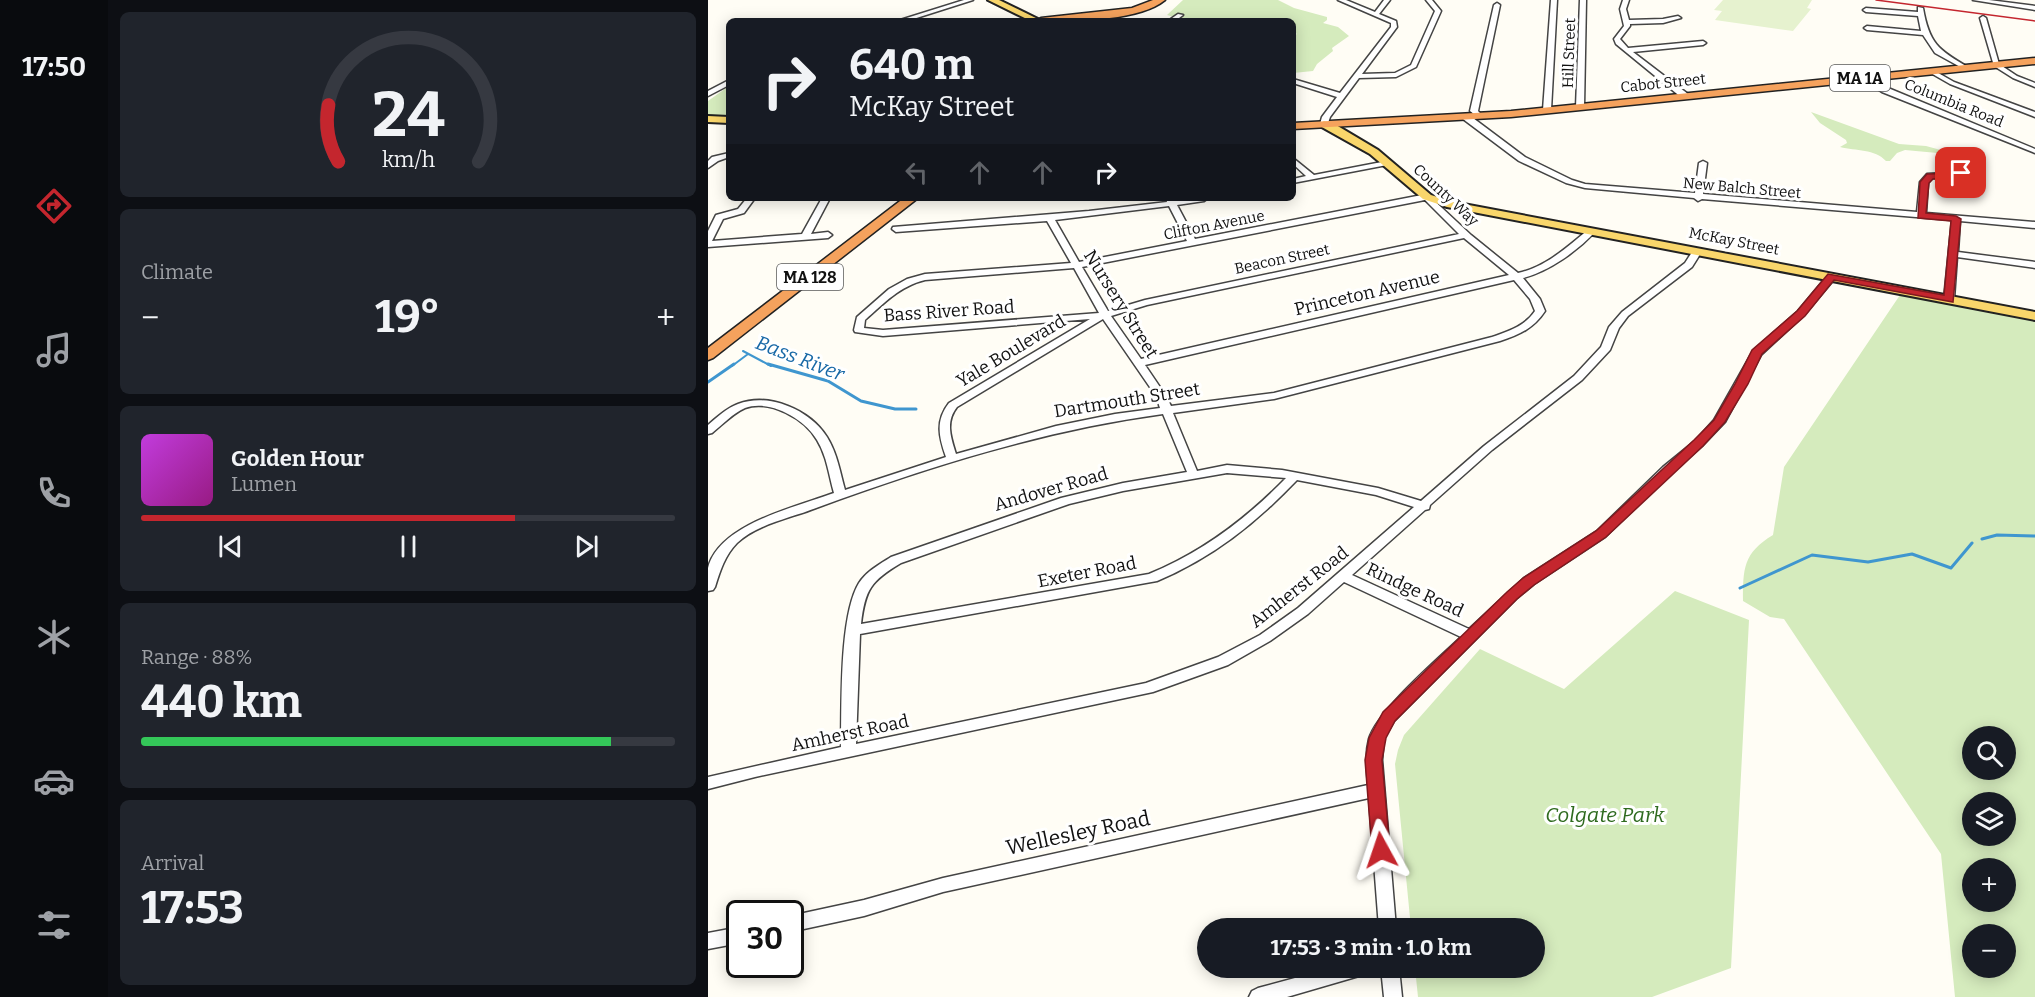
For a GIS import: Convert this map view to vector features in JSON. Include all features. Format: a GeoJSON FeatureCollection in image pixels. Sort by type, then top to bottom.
{"type":"FeatureCollection","features":[{"type":"Feature","properties":{"kind":"highway"},"geometry":{"type":"LineString","coordinates":[[1086,18],[1134,11],[1162,0]]}},
{"type":"Feature","properties":{"kind":"highway"},"geometry":{"type":"LineString","coordinates":[[1140,18],[1162,0]]}},
{"type":"Feature","properties":{"kind":"highway"},"geometry":{"type":"LineString","coordinates":[[1152,15],[1172,0]]}},
{"type":"Feature","properties":{"kind":"highway"},"geometry":{"type":"LineString","coordinates":[[1097,16],[1106,18]]}},
{"type":"Feature","properties":{"kind":"highway","name":"Cabot Street"},"geometry":{"type":"LineString","coordinates":[[1296,126],[1479,117],[2035,61]]}},
{"type":"Feature","properties":{"kind":"highway","name":"MA 1A"},"geometry":{"type":"LineString","coordinates":[[1296,119],[1324,124]]}},
{"type":"Feature","properties":{"kind":"highway","name":"MA 128"},"geometry":{"type":"LineString","coordinates":[[708,344],[896,201]]}},
{"type":"Feature","properties":{"kind":"highway","name":"MA 128"},"geometry":{"type":"LineString","coordinates":[[708,355],[908,201]]}},
{"type":"Feature","properties":{"kind":"main road"},"geometry":{"type":"LineString","coordinates":[[992,0],[1031,18]]}},
{"type":"Feature","properties":{"kind":"main road"},"geometry":{"type":"LineString","coordinates":[[1002,0],[1033,18]]}},
{"type":"Feature","properties":{"kind":"main road"},"geometry":{"type":"LineString","coordinates":[[708,119],[726,120]]}},
{"type":"Feature","properties":{"kind":"main road","name":"County Way"},"geometry":{"type":"LineString","coordinates":[[1324,124],[1326,131],[1352,140],[1387,163],[1427,197]]}},
{"type":"Feature","properties":{"kind":"main road","name":"McKay Street"},"geometry":{"type":"LineString","coordinates":[[1427,197],[1457,206],[2035,316]]}},
{"type":"Feature","properties":{"kind":"street"},"geometry":{"type":"LineString","coordinates":[[910,18],[970,0]]}},
{"type":"Feature","properties":{"kind":"street"},"geometry":{"type":"LineString","coordinates":[[1324,124],[1326,117],[1394,27],[1394,22],[1341,0]]}},
{"type":"Feature","properties":{"kind":"street"},"geometry":{"type":"LineString","coordinates":[[1357,18],[1376,14],[1387,0]]}},
{"type":"Feature","properties":{"kind":"street"},"geometry":{"type":"LineString","coordinates":[[1358,75],[1396,75],[1414,66],[1438,11],[1429,0]]}},
{"type":"Feature","properties":{"kind":"street"},"geometry":{"type":"LineString","coordinates":[[1547,110],[1554,0]]}},
{"type":"Feature","properties":{"kind":"street","name":"Hill Street"},"geometry":{"type":"LineString","coordinates":[[1580,107],[1583,0]]}},
{"type":"Feature","properties":{"kind":"street"},"geometry":{"type":"LineString","coordinates":[[1626,0],[1623,9],[1628,26],[1617,39],[1619,44],[1685,96]]}},
{"type":"Feature","properties":{"kind":"street"},"geometry":{"type":"LineString","coordinates":[[1976,0],[2035,8]]}},
{"type":"Feature","properties":{"kind":"street"},"geometry":{"type":"LineString","coordinates":[[1479,117],[1474,111],[1497,4]]}},
{"type":"Feature","properties":{"kind":"street"},"geometry":{"type":"LineString","coordinates":[[1866,10],[1921,11],[1927,40],[1932,47],[1966,68]]}},
{"type":"Feature","properties":{"kind":"street"},"geometry":{"type":"LineString","coordinates":[[1176,18],[1180,15]]}},
{"type":"Feature","properties":{"kind":"street"},"geometry":{"type":"LineString","coordinates":[[1627,22],[1653,22],[1678,18]]}},
{"type":"Feature","properties":{"kind":"street"},"geometry":{"type":"LineString","coordinates":[[1983,18],[1996,65],[2015,77],[2035,85]]}},
{"type":"Feature","properties":{"kind":"street"},"geometry":{"type":"LineString","coordinates":[[1867,28],[1925,33]]}},
{"type":"Feature","properties":{"kind":"street"},"geometry":{"type":"LineString","coordinates":[[1628,50],[1703,43]]}},
{"type":"Feature","properties":{"kind":"street"},"geometry":{"type":"LineString","coordinates":[[1931,71],[1952,83],[2035,115]]}},
{"type":"Feature","properties":{"kind":"street","name":"Columbia Road"},"geometry":{"type":"LineString","coordinates":[[1865,78],[1886,90],[2034,151]]}},
{"type":"Feature","properties":{"kind":"street"},"geometry":{"type":"LineString","coordinates":[[1296,82],[1342,96]]}},
{"type":"Feature","properties":{"kind":"street"},"geometry":{"type":"LineString","coordinates":[[708,94],[726,84]]}},
{"type":"Feature","properties":{"kind":"street","name":"New Balch Street"},"geometry":{"type":"LineString","coordinates":[[1466,117],[1530,163],[1566,181],[1595,187],[1698,198],[2035,225]]}},
{"type":"Feature","properties":{"kind":"street"},"geometry":{"type":"LineString","coordinates":[[708,166],[715,159],[726,156]]}},
{"type":"Feature","properties":{"kind":"street"},"geometry":{"type":"LineString","coordinates":[[1296,163],[1312,177]]}},
{"type":"Feature","properties":{"kind":"street"},"geometry":{"type":"LineString","coordinates":[[1296,180],[1387,163]]}},
{"type":"Feature","properties":{"kind":"street"},"geometry":{"type":"LineString","coordinates":[[1698,198],[1703,163]]}},
{"type":"Feature","properties":{"kind":"street"},"geometry":{"type":"LineString","coordinates":[[1921,216],[1926,178],[1936,175],[1958,176]]}},
{"type":"Feature","properties":{"kind":"street","name":"County Way"},"geometry":{"type":"LineString","coordinates":[[1427,197],[1466,235],[1516,277]]}},
{"type":"Feature","properties":{"kind":"street","name":"Clifton Avenue"},"geometry":{"type":"LineString","coordinates":[[1077,265],[1427,197]]}},
{"type":"Feature","properties":{"kind":"street"},"geometry":{"type":"LineString","coordinates":[[708,218],[741,211],[749,201]]}},
{"type":"Feature","properties":{"kind":"street"},"geometry":{"type":"LineString","coordinates":[[805,237],[824,201]]}},
{"type":"Feature","properties":{"kind":"street"},"geometry":{"type":"LineString","coordinates":[[896,229],[1049,217],[1171,201],[1192,243]]}},
{"type":"Feature","properties":{"kind":"street"},"geometry":{"type":"LineString","coordinates":[[719,217],[708,242],[828,235]]}},
{"type":"Feature","properties":{"kind":"street","name":"Nursery Street"},"geometry":{"type":"LineString","coordinates":[[1049,217],[1105,315],[1161,396],[1193,474]]}},
{"type":"Feature","properties":{"kind":"street"},"geometry":{"type":"LineString","coordinates":[[1949,299],[1956,219]]}},
{"type":"Feature","properties":{"kind":"street","name":"Princeton Avenue"},"geometry":{"type":"LineString","coordinates":[[1138,363],[1516,277],[1543,268],[1593,231]]}},
{"type":"Feature","properties":{"kind":"street","name":"Beacon Street"},"geometry":{"type":"LineString","coordinates":[[1105,315],[1145,303],[1466,235]]}},
{"type":"Feature","properties":{"kind":"street","name":"Amherst Road"},"geometry":{"type":"LineString","coordinates":[[708,783],[1148,688],[1223,661],[1265,638],[1304,611],[1488,448],[1587,370],[1606,348],[1614,327],[1625,314],[1689,265],[1697,251]]}},
{"type":"Feature","properties":{"kind":"street"},"geometry":{"type":"LineString","coordinates":[[1953,254],[2035,265]]}},
{"type":"Feature","properties":{"kind":"street","name":"Bass River Road"},"geometry":{"type":"LineString","coordinates":[[1077,265],[910,281],[892,291],[860,319],[857,327],[867,333],[883,333],[1105,315]]}},
{"type":"Feature","properties":{"kind":"street","name":"Dartmouth Street"},"geometry":{"type":"LineString","coordinates":[[708,584],[718,560],[734,539],[751,528],[777,517],[951,459],[1056,429],[1167,410],[1274,396],[1515,333],[1535,320],[1540,311],[1536,301],[1516,277]]}},
{"type":"Feature","properties":{"kind":"street"},"geometry":{"type":"LineString","coordinates":[[1387,918],[1374,760],[1377,738],[1389,717],[1469,635],[1528,581],[1601,534],[1699,443],[1719,422],[1742,384],[1756,353],[1801,313],[1832,277]]}},
{"type":"Feature","properties":{"kind":"street","name":"Yale Boulevard"},"geometry":{"type":"LineString","coordinates":[[951,459],[943,422],[946,412],[953,405],[1105,315]]}},
{"type":"Feature","properties":{"kind":"street"},"geometry":{"type":"LineString","coordinates":[[708,431],[735,410],[750,404],[769,405],[800,417],[813,425],[823,440],[841,495]]}},
{"type":"Feature","properties":{"kind":"street","name":"Andover Road"},"geometry":{"type":"LineString","coordinates":[[848,752],[854,630],[864,586],[879,571],[896,560],[1065,501],[1227,469],[1246,469],[1295,476],[1378,492],[1425,506]]}},
{"type":"Feature","properties":{"kind":"street","name":"Exeter Road"},"geometry":{"type":"LineString","coordinates":[[854,630],[1152,578],[1179,568],[1209,552],[1239,529],[1295,476]]}},
{"type":"Feature","properties":{"kind":"street","name":"Rindge Road"},"geometry":{"type":"LineString","coordinates":[[1344,577],[1469,635]]}},
{"type":"Feature","properties":{"kind":"street","name":"Wellesley Road"},"geometry":{"type":"LineString","coordinates":[[804,921],[864,908],[943,885],[1375,790]]}},
{"type":"Feature","properties":{"kind":"street"},"geometry":{"type":"LineString","coordinates":[[708,941],[726,938]]}},
{"type":"Feature","properties":{"kind":"street"},"geometry":{"type":"LineString","coordinates":[[1258,997],[1324,978]]}},
{"type":"Feature","properties":{"kind":"street"},"geometry":{"type":"LineString","coordinates":[[1391,978],[1394,997]]}},
{"type":"Feature","properties":{"kind":"green space"},"geometry":{"type":"Polygon","coordinates":[[[1183,0],[1278,0],[1294,8],[1327,17],[1323,23],[1338,27],[1349,36],[1332,48],[1333,51],[1317,64],[1313,71],[1296,73],[1296,18],[1178,18],[1167,15],[1183,0]]]}},
{"type":"Feature","properties":{"kind":"green space"},"geometry":{"type":"Polygon","coordinates":[[[1723,0],[1812,0],[1807,8],[1811,9],[1793,31],[1715,20],[1722,11],[1714,10],[1723,0]]]}},
{"type":"Feature","properties":{"kind":"green space"},"geometry":{"type":"Polygon","coordinates":[[[726,88],[726,118],[708,117],[708,101],[726,88]]]}},
{"type":"Feature","properties":{"kind":"green space"},"geometry":{"type":"Polygon","coordinates":[[[1811,112],[1899,144],[1926,146],[1959,155],[1905,150],[1897,153],[1890,161],[1886,161],[1871,152],[1840,147],[1847,143],[1846,140],[1820,123],[1811,112]]]}},
{"type":"Feature","properties":{"kind":"green space"},"geometry":{"type":"Polygon","coordinates":[[[1900,295],[2035,320],[2035,997],[1955,997],[1941,854],[1784,619],[1770,617],[1743,601],[1743,580],[1750,555],[1773,535],[1784,467],[1900,295]]]}},
{"type":"Feature","properties":{"kind":"green space","name":"Colgate Park"},"geometry":{"type":"Polygon","coordinates":[[[1675,591],[1749,620],[1731,968],[1652,997],[1418,997],[1416,978],[1545,978],[1545,918],[1410,918],[1395,764],[1404,735],[1480,649],[1564,689],[1675,591]]]}},
{"type":"Feature","properties":{"kind":"waterway","name":"Bass River"},"geometry":{"type":"LineString","coordinates":[[743,351],[771,366]]}},
{"type":"Feature","properties":{"kind":"waterway"},"geometry":{"type":"LineString","coordinates":[[732,366],[748,354]]}},
{"type":"Feature","properties":{"kind":"waterway"},"geometry":{"type":"LineString","coordinates":[[708,382],[734,364]]}},
{"type":"Feature","properties":{"kind":"waterway","name":"Bass River"},"geometry":{"type":"LineString","coordinates":[[768,364],[828,381],[861,401],[895,409],[916,409]]}},
{"type":"Feature","properties":{"kind":"waterway","name":"Bass River"},"geometry":{"type":"LineString","coordinates":[[1982,539],[1997,535],[2035,536]]}},
{"type":"Feature","properties":{"kind":"waterway","name":"Bass River"},"geometry":{"type":"LineString","coordinates":[[1740,588],[1812,555],[1868,562],[1912,554],[1951,568],[1972,543]]}},
{"type":"Feature","properties":{"kind":"railway"},"geometry":{"type":"LineString","coordinates":[[1876,0],[2035,21]]}},
{"type":"Feature","properties":{"kind":"route"},"geometry":{"type":"LineString","coordinates":[[1381,850],[1374,760],[1377,738],[1389,717],[1469,635],[1528,581],[1601,534],[1667,470],[1699,443],[1719,422],[1742,384],[1756,353],[1801,313],[1832,277],[1949,299],[1956,219],[1921,216],[1924,182],[1930,176],[1958,176],[1961,173]]}}]}
